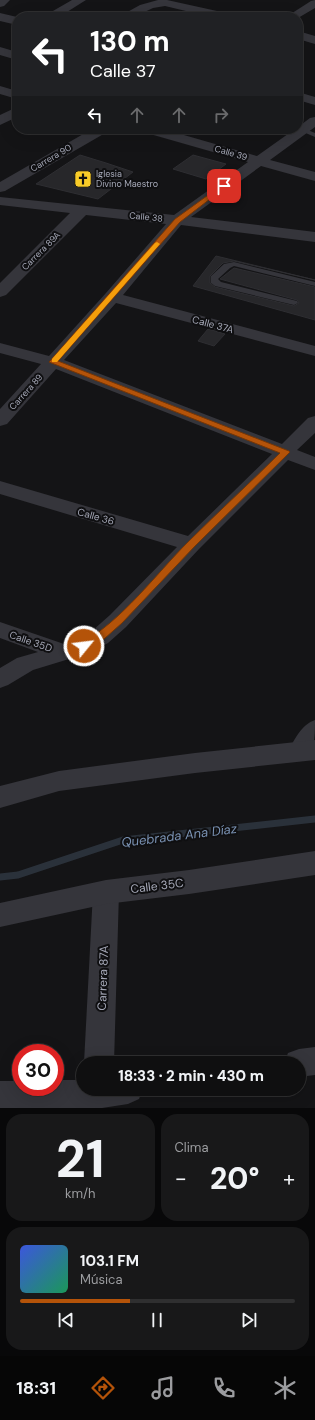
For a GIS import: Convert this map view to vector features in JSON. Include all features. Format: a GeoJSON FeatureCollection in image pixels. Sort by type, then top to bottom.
{"type":"FeatureCollection","features":[{"type":"Feature","properties":{"kind":"street"},"geometry":{"type":"LineString","coordinates":[[0,2],[4,0]]}},
{"type":"Feature","properties":{"kind":"street"},"geometry":{"type":"LineString","coordinates":[[59,12],[80,0]]}},
{"type":"Feature","properties":{"kind":"street"},"geometry":{"type":"LineString","coordinates":[[191,8],[205,0]]}},
{"type":"Feature","properties":{"kind":"street"},"geometry":{"type":"LineString","coordinates":[[299,12],[315,1]]}},
{"type":"Feature","properties":{"kind":"street"},"geometry":{"type":"LineString","coordinates":[[134,12],[147,4],[166,3],[207,12]]}},
{"type":"Feature","properties":{"kind":"street"},"geometry":{"type":"LineString","coordinates":[[0,17],[12,20]]}},
{"type":"Feature","properties":{"kind":"street"},"geometry":{"type":"LineString","coordinates":[[303,36],[315,40]]}},
{"type":"Feature","properties":{"kind":"street"},"geometry":{"type":"LineString","coordinates":[[0,51],[12,55]]}},
{"type":"Feature","properties":{"kind":"street"},"geometry":{"type":"LineString","coordinates":[[0,90],[12,94]]}},
{"type":"Feature","properties":{"kind":"street"},"geometry":{"type":"LineString","coordinates":[[303,97],[315,101]]}},
{"type":"Feature","properties":{"kind":"street"},"geometry":{"type":"LineString","coordinates":[[0,121],[12,113]]}},
{"type":"Feature","properties":{"kind":"street","name":"Carrera 89"},"geometry":{"type":"LineString","coordinates":[[305,131],[315,121]]}},
{"type":"Feature","properties":{"kind":"street","name":"Carrera 90"},"geometry":{"type":"LineString","coordinates":[[0,188],[93,134]]}},
{"type":"Feature","properties":{"kind":"street","name":"Calle 39"},"geometry":{"type":"LineString","coordinates":[[165,134],[315,177]]}},
{"type":"Feature","properties":{"kind":"street","name":"Carrera 89"},"geometry":{"type":"LineString","coordinates":[[0,420],[112,297],[177,220],[259,161],[300,134]]}},
{"type":"Feature","properties":{"kind":"street","name":"Calle 38"},"geometry":{"type":"LineString","coordinates":[[0,201],[81,211],[177,220],[315,237]]}},
{"type":"Feature","properties":{"kind":"street","name":"Carrera 89A"},"geometry":{"type":"LineString","coordinates":[[0,292],[81,211]]}},
{"type":"Feature","properties":{"kind":"street","name":"Calle 37A"},"geometry":{"type":"LineString","coordinates":[[112,297],[315,351]]}},
{"type":"Feature","properties":{"kind":"street"},"geometry":{"type":"LineString","coordinates":[[0,348],[53,362],[315,464]]}},
{"type":"Feature","properties":{"kind":"street"},"geometry":{"type":"LineString","coordinates":[[0,679],[25,664],[84,646],[100,637],[118,621],[192,544],[315,422]]}},
{"type":"Feature","properties":{"kind":"street","name":"Calle 36"},"geometry":{"type":"LineString","coordinates":[[0,487],[192,544]]}},
{"type":"Feature","properties":{"kind":"street","name":"Calle 35D"},"geometry":{"type":"LineString","coordinates":[[0,630],[62,652]]}},
{"type":"Feature","properties":{"kind":"street"},"geometry":{"type":"LineString","coordinates":[[0,797],[59,781],[195,763],[308,751],[315,729]]}},
{"type":"Feature","properties":{"kind":"street","name":"Calle 35C"},"geometry":{"type":"LineString","coordinates":[[0,915],[106,892],[189,882],[315,863]]}},
{"type":"Feature","properties":{"kind":"street","name":"Carrera 87A"},"geometry":{"type":"LineString","coordinates":[[99,1056],[106,892]]}},
{"type":"Feature","properties":{"kind":"street"},"geometry":{"type":"LineString","coordinates":[[0,1096],[98,1097]]}},
{"type":"Feature","properties":{"kind":"lane"},"geometry":{"type":"LineString","coordinates":[[294,302],[218,284],[214,282],[214,278],[227,266],[234,264],[315,284]]}},
{"type":"Feature","properties":{"kind":"building","name":"Iglesia Divino Maestro"},"geometry":{"type":"Polygon","coordinates":[[[80,155],[133,172],[98,199],[36,184],[80,155]]]}},
{"type":"Feature","properties":{"kind":"building"},"geometry":{"type":"Polygon","coordinates":[[[193,155],[226,164],[206,179],[173,169],[193,155]]]}},
{"type":"Feature","properties":{"kind":"building"},"geometry":{"type":"Polygon","coordinates":[[[216,256],[315,280],[234,261],[223,263],[210,276],[210,283],[215,287],[294,306],[299,303],[297,300],[220,279],[234,268],[315,287],[315,320],[193,286],[216,256]]]}},
{"type":"Feature","properties":{"kind":"building"},"geometry":{"type":"Polygon","coordinates":[[[208,329],[225,334],[214,346],[198,341],[208,329]]]}},
{"type":"Feature","properties":{"kind":"waterway","name":"Quebrada Ana Díaz"},"geometry":{"type":"LineString","coordinates":[[0,877],[18,875],[123,840],[315,819]]}},
{"type":"Feature","properties":{"kind":"slow traffic"},"geometry":{"type":"LineString","coordinates":[[54,361],[112,297],[157,244]]}},
{"type":"Feature","properties":{"kind":"place","name":"Iglesia Divino Maestro"},"geometry":{"type":"Point","coordinates":[83,179]}},
{"type":"Feature","properties":{"kind":"route"},"geometry":{"type":"LineString","coordinates":[[84,646],[100,637],[118,621],[192,544],[286,452],[53,362],[112,297],[177,220],[224,186]]}}]}
